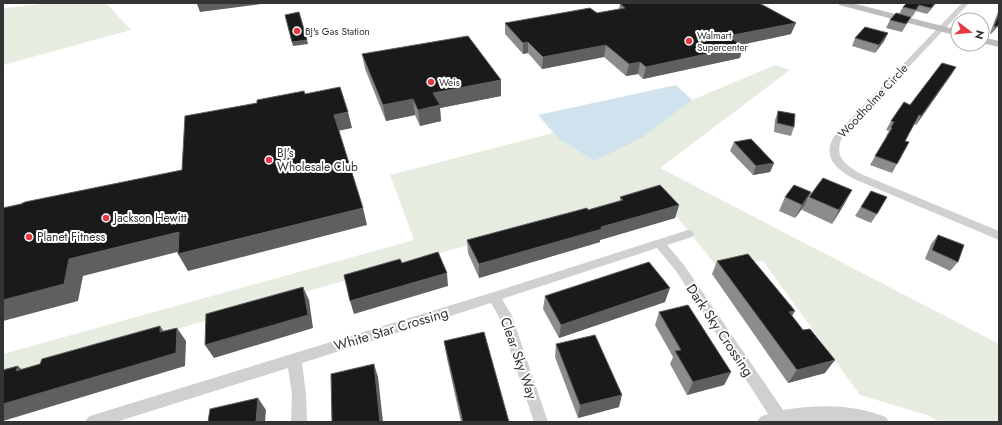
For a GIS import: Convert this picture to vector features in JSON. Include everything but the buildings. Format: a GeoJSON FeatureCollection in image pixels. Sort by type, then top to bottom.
{"type":"FeatureCollection","features":[{"type":"Feature","properties":{"kind":"main road"},"geometry":{"type":"LineString","coordinates":[[842,3],[950,31]]}},
{"type":"Feature","properties":{"kind":"street","name":"Woodholme Circle"},"geometry":{"type":"LineString","coordinates":[[966,3],[838,137],[835,143],[834,151],[839,163],[845,169],[871,182],[999,236]]}},
{"type":"Feature","properties":{"kind":"street","name":"White Star Crossing"},"geometry":{"type":"LineString","coordinates":[[93,422],[494,297],[688,234]]}},
{"type":"Feature","properties":{"kind":"street","name":"Dark Sky Crossing"},"geometry":{"type":"LineString","coordinates":[[660,243],[680,268],[772,420]]}},
{"type":"Feature","properties":{"kind":"street","name":"Clear Sky Way"},"geometry":{"type":"LineString","coordinates":[[494,297],[506,316],[541,421]]}},
{"type":"Feature","properties":{"kind":"street"},"geometry":{"type":"LineString","coordinates":[[294,360],[299,394],[299,422]]}},
{"type":"Feature","properties":{"kind":"street"},"geometry":{"type":"LineString","coordinates":[[772,420],[802,414],[826,413],[881,422]]}},
{"type":"Feature","properties":{"kind":"shaded area"},"geometry":{"type":"Polygon","coordinates":[[[50,3],[106,3],[131,30],[3,65],[3,11],[5,8],[50,3]]]}},
{"type":"Feature","properties":{"kind":"shaded area"},"geometry":{"type":"Polygon","coordinates":[[[775,65],[790,70],[660,168],[999,344],[999,422],[940,422],[927,415],[860,395],[763,261],[715,264],[656,191],[3,379],[3,354],[414,240],[390,175],[553,133],[558,138],[594,161],[692,100],[775,65]]]}},
{"type":"Feature","properties":{"kind":"water"},"geometry":{"type":"Polygon","coordinates":[[[676,85],[692,100],[643,137],[594,161],[558,138],[538,115],[676,85]]]}},
{"type":"Feature","properties":{"kind":"place","name":"BJ's Gas Station"},"geometry":{"type":"Point","coordinates":[297,31]}},
{"type":"Feature","properties":{"kind":"place","name":"Walmart Supercenter"},"geometry":{"type":"Point","coordinates":[689,41]}},
{"type":"Feature","properties":{"kind":"place","name":"Weis"},"geometry":{"type":"Point","coordinates":[431,82]}},
{"type":"Feature","properties":{"kind":"place","name":"BJ's Wholesale Club"},"geometry":{"type":"Point","coordinates":[269,160]}},
{"type":"Feature","properties":{"kind":"place","name":"Jackson Hewitt"},"geometry":{"type":"Point","coordinates":[106,218]}},
{"type":"Feature","properties":{"kind":"place","name":"Planet Fitness"},"geometry":{"type":"Point","coordinates":[29,237]}}]}
